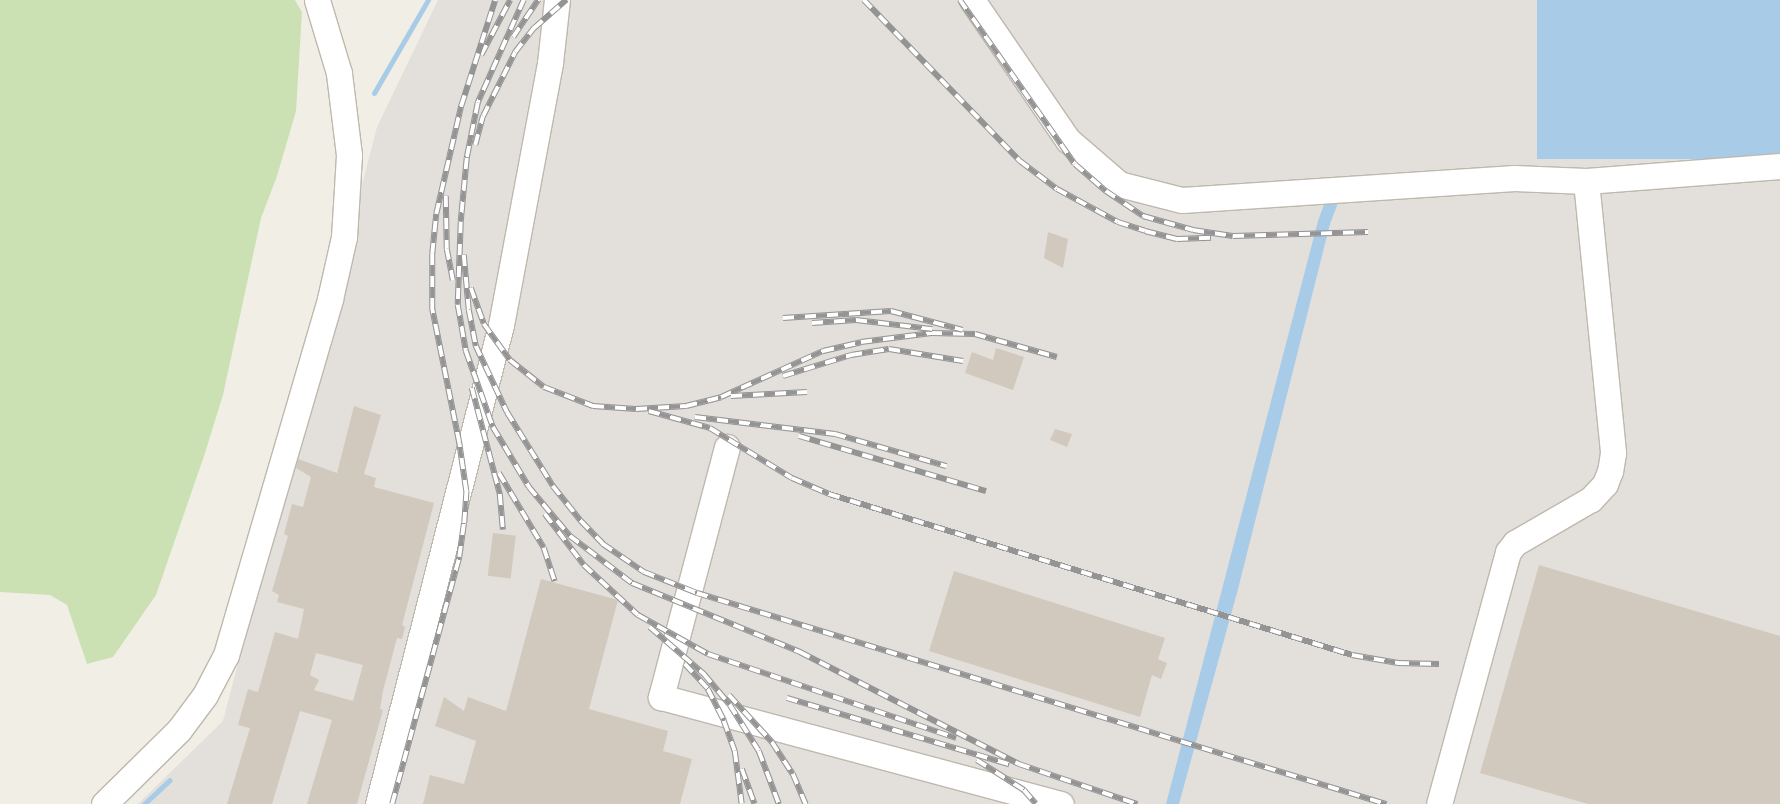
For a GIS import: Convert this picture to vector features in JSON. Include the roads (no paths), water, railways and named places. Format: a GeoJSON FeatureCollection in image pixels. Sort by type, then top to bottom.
{"type":"FeatureCollection","features":[{"type":"Feature","properties":{"kind":"street"},"geometry":{"type":"LineString","coordinates":[[104,804],[179,730],[205,695],[226,655],[326,315],[344,236],[349,155],[338,73],[317,0]]}},
{"type":"Feature","properties":{"kind":"street"},"geometry":{"type":"LineString","coordinates":[[378,804],[501,325],[550,63],[556,0]]}},
{"type":"Feature","properties":{"kind":"street"},"geometry":{"type":"LineString","coordinates":[[972,0],[1068,140],[1119,184],[1182,200],[1514,178],[1586,181],[1780,166]]}},
{"type":"Feature","properties":{"kind":"street"},"geometry":{"type":"LineString","coordinates":[[1439,804],[1508,552],[1515,543],[1591,499],[1604,484],[1610,471],[1613,453],[1586,181]]}},
{"type":"Feature","properties":{"kind":"street"},"geometry":{"type":"LineString","coordinates":[[727,447],[661,697],[1061,804]]}},
{"type":"Feature","properties":{"kind":"water"},"geometry":{"type":"Polygon","coordinates":[[[1537,0],[1780,0],[1780,159],[1537,159],[1537,0]]]}},
{"type":"Feature","properties":{"kind":"water"},"geometry":{"type":"Polygon","coordinates":[[[1334,177],[1347,179],[1330,224],[1238,589],[1179,804],[1166,804],[1318,221],[1334,177]]]}},
{"type":"Feature","properties":{"kind":"waterway"},"geometry":{"type":"LineString","coordinates":[[374,93],[428,0]]}},
{"type":"Feature","properties":{"kind":"waterway"},"geometry":{"type":"LineString","coordinates":[[144,804],[170,780]]}},
{"type":"Feature","properties":{"kind":"railway"},"geometry":{"type":"LineString","coordinates":[[392,804],[459,557],[464,523],[466,491],[459,443],[432,309],[432,254],[436,214],[461,106],[495,0]]}},
{"type":"Feature","properties":{"kind":"railway"},"geometry":{"type":"LineString","coordinates":[[481,55],[510,0]]}},
{"type":"Feature","properties":{"kind":"railway"},"geometry":{"type":"LineString","coordinates":[[524,0],[478,103],[467,158],[461,222],[458,305],[466,351],[493,427],[529,487],[570,536],[632,583],[800,652],[1019,764],[1137,804]]}},
{"type":"Feature","properties":{"kind":"railway"},"geometry":{"type":"LineString","coordinates":[[513,37],[538,0]]}},
{"type":"Feature","properties":{"kind":"railway"},"geometry":{"type":"LineString","coordinates":[[475,145],[483,116],[515,52],[534,28],[566,0]]}},
{"type":"Feature","properties":{"kind":"railway"},"geometry":{"type":"LineString","coordinates":[[864,0],[1020,161],[1057,189],[1118,222],[1145,231],[1177,239],[1211,238]]}},
{"type":"Feature","properties":{"kind":"railway"},"geometry":{"type":"LineString","coordinates":[[960,0],[1075,164],[1106,191],[1143,216],[1193,230],[1233,236],[1368,232]]}},
{"type":"Feature","properties":{"kind":"railway"},"geometry":{"type":"LineString","coordinates":[[446,196],[447,249],[453,280]]}},
{"type":"Feature","properties":{"kind":"railway"},"geometry":{"type":"LineString","coordinates":[[464,255],[469,310],[476,346],[507,412],[553,486],[581,521],[603,544],[644,572],[697,593],[1386,804]]}},
{"type":"Feature","properties":{"kind":"railway"},"geometry":{"type":"LineString","coordinates":[[471,288],[484,324],[510,360],[544,387],[593,406],[636,409],[686,406],[721,397],[823,351],[861,342],[931,333],[975,334],[1057,357]]}},
{"type":"Feature","properties":{"kind":"railway"},"geometry":{"type":"LineString","coordinates":[[783,318],[891,311],[963,330]]}},
{"type":"Feature","properties":{"kind":"railway"},"geometry":{"type":"LineString","coordinates":[[812,323],[856,320],[932,329]]}},
{"type":"Feature","properties":{"kind":"railway"},"geometry":{"type":"LineString","coordinates":[[783,376],[851,355],[889,349],[963,361]]}},
{"type":"Feature","properties":{"kind":"railway"},"geometry":{"type":"LineString","coordinates":[[472,388],[500,494],[503,530]]}},
{"type":"Feature","properties":{"kind":"railway"},"geometry":{"type":"LineString","coordinates":[[731,396],[807,392]]}},
{"type":"Feature","properties":{"kind":"railway"},"geometry":{"type":"LineString","coordinates":[[649,411],[710,428],[792,478],[829,494],[1352,655],[1398,663],[1439,664]]}},
{"type":"Feature","properties":{"kind":"railway"},"geometry":{"type":"LineString","coordinates":[[695,417],[835,434],[946,466]]}},
{"type":"Feature","properties":{"kind":"railway"},"geometry":{"type":"LineString","coordinates":[[799,436],[986,491]]}},
{"type":"Feature","properties":{"kind":"railway"},"geometry":{"type":"LineString","coordinates":[[499,473],[544,548],[555,581]]}},
{"type":"Feature","properties":{"kind":"railway"},"geometry":{"type":"LineString","coordinates":[[545,514],[584,565],[638,615],[708,654],[956,738]]}},
{"type":"Feature","properties":{"kind":"railway"},"geometry":{"type":"LineString","coordinates":[[650,627],[704,674],[730,705],[759,751],[779,804]]}},
{"type":"Feature","properties":{"kind":"railway"},"geometry":{"type":"LineString","coordinates":[[685,664],[708,689],[724,721],[735,751],[742,804]]}},
{"type":"Feature","properties":{"kind":"railway"},"geometry":{"type":"LineString","coordinates":[[729,695],[772,742],[793,774],[806,804]]}},
{"type":"Feature","properties":{"kind":"railway"},"geometry":{"type":"LineString","coordinates":[[787,698],[1009,764]]}},
{"type":"Feature","properties":{"kind":"railway"},"geometry":{"type":"LineString","coordinates":[[977,760],[1024,790],[1036,804]]}},
{"type":"Feature","properties":{"kind":"railway"},"geometry":{"type":"LineString","coordinates":[[742,769],[755,804]]}}]}
